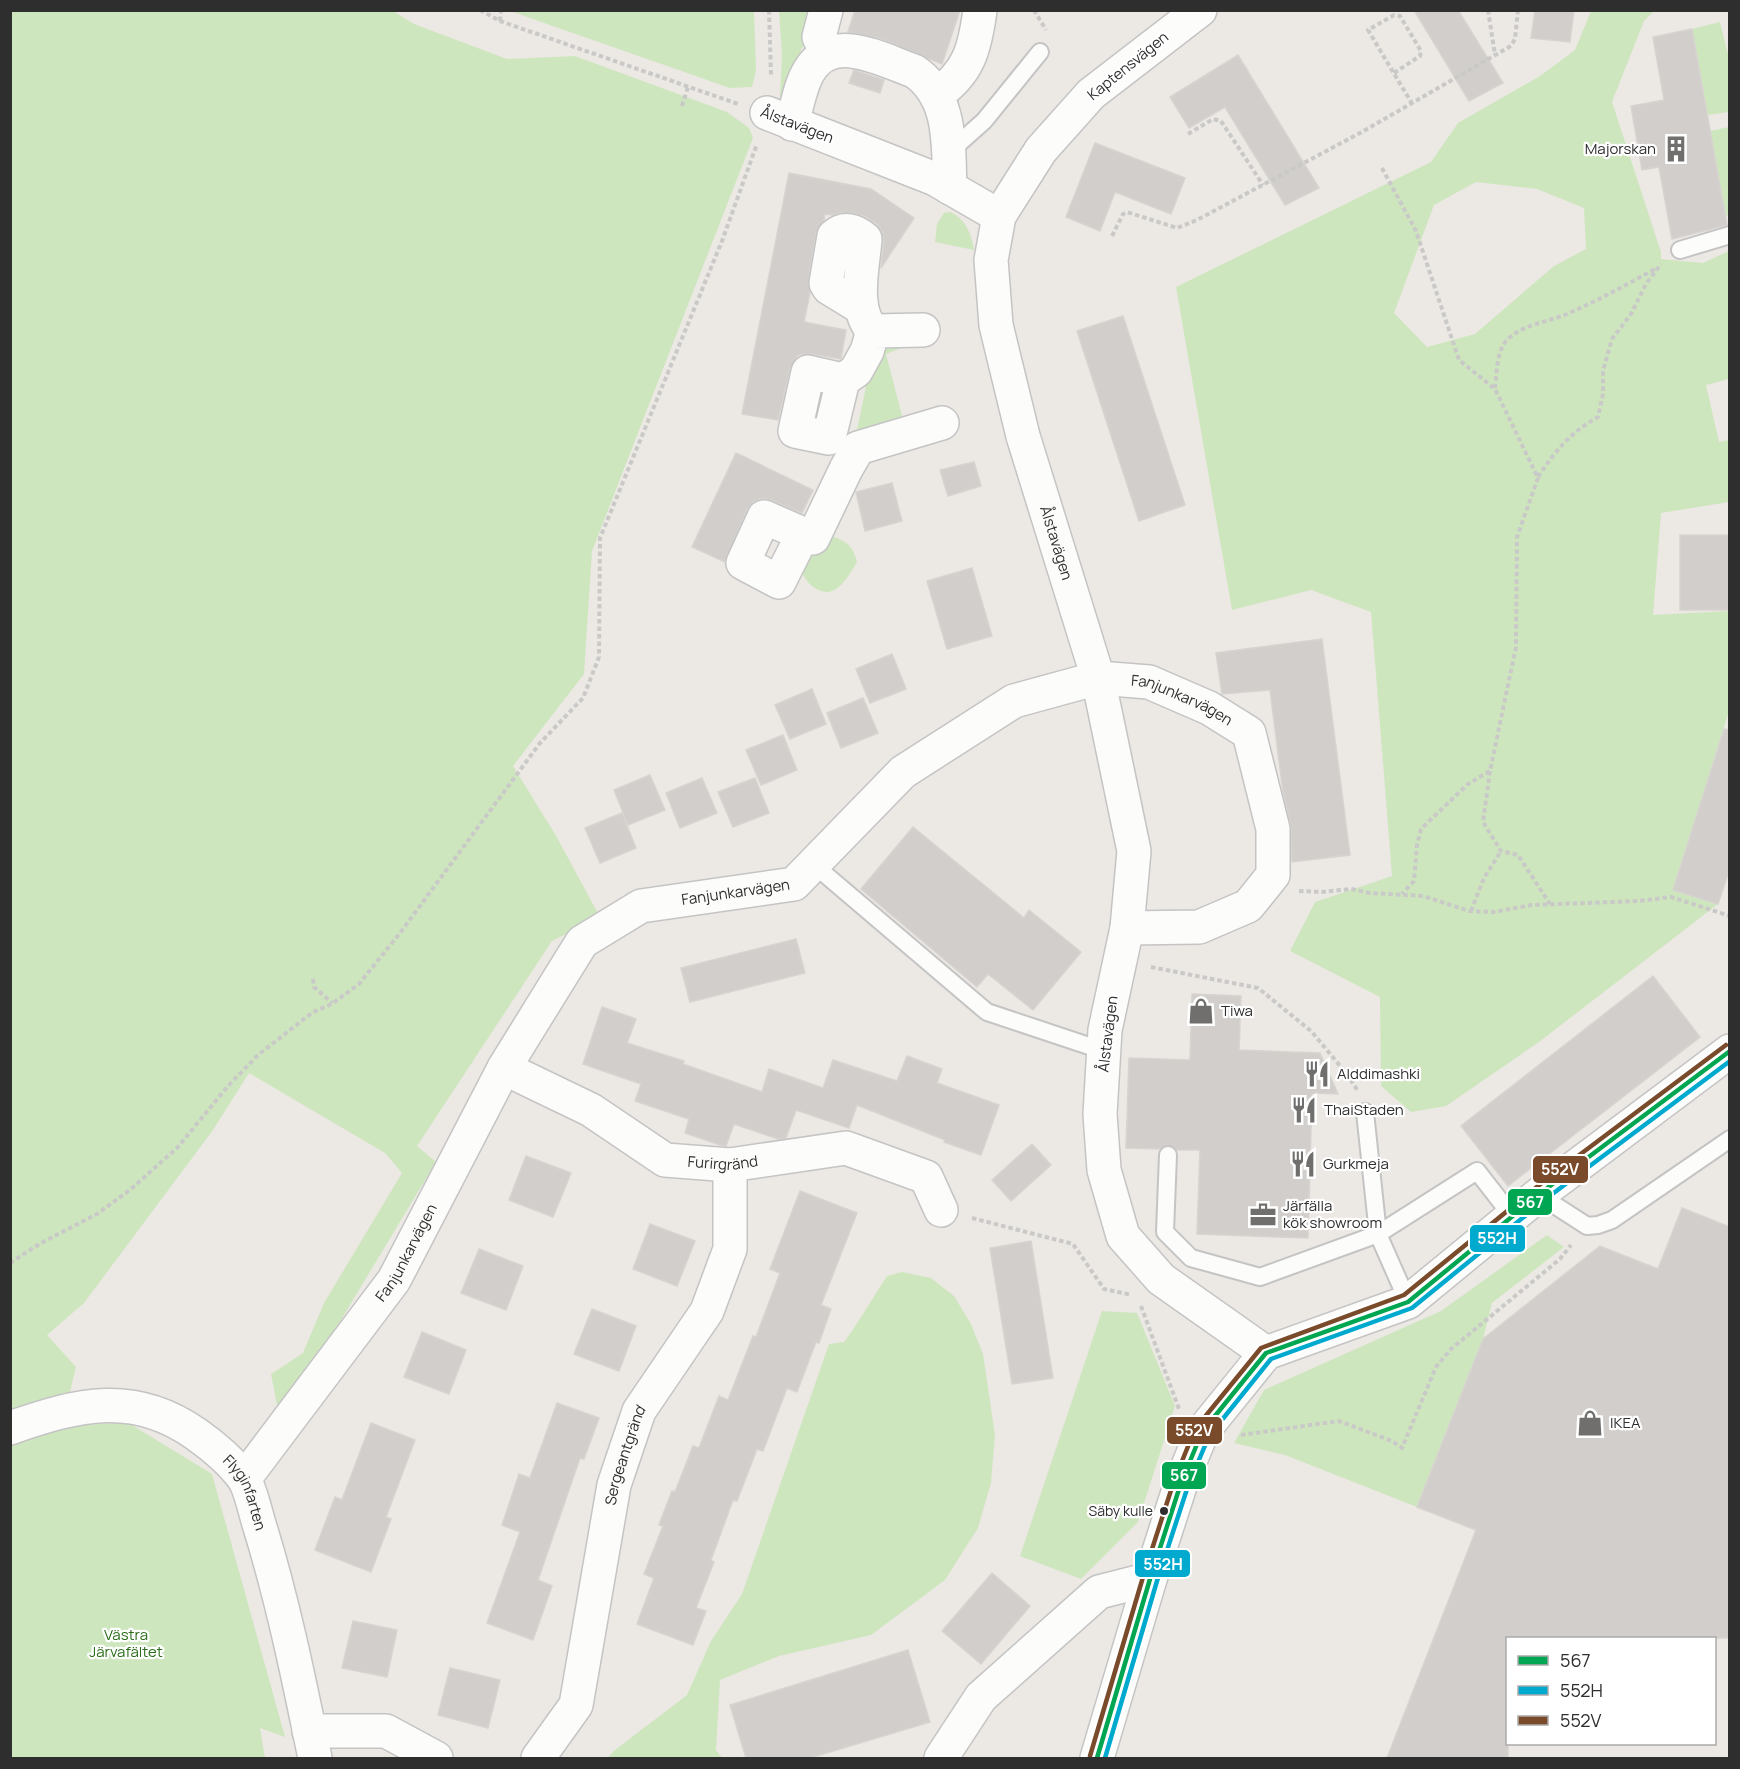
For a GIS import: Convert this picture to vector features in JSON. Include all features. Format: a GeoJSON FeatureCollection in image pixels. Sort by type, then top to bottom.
{"type":"FeatureCollection","features":[{"type":"Feature","properties":{"kind":"street"},"geometry":{"type":"LineString","coordinates":[[826,10],[819,37],[827,53]]}},
{"type":"Feature","properties":{"kind":"street"},"geometry":{"type":"LineString","coordinates":[[936,95],[953,83],[965,67],[977,34],[980,10]]}},
{"type":"Feature","properties":{"kind":"street","name":"Kaptensvägen"},"geometry":{"type":"LineString","coordinates":[[999,216],[1041,150],[1092,94],[1195,12]]}},
{"type":"Feature","properties":{"kind":"street"},"geometry":{"type":"LineString","coordinates":[[780,119],[809,71],[827,53],[851,49],[914,71],[936,95],[947,122],[950,188]]}},
{"type":"Feature","properties":{"kind":"street","name":"Ålstavägen"},"geometry":{"type":"LineString","coordinates":[[780,119],[935,179],[999,216],[991,260],[996,325],[1023,436],[1098,678],[1134,851],[1127,928],[1105,1030],[1100,1114],[1104,1170],[1123,1236],[1161,1279],[1266,1353]]}},
{"type":"Feature","properties":{"kind":"street"},"geometry":{"type":"LineString","coordinates":[[803,534],[813,538],[846,469],[843,380],[856,371],[867,351],[867,319],[923,330]]}},
{"type":"Feature","properties":{"kind":"street"},"geometry":{"type":"LineString","coordinates":[[844,443],[942,423]]}},
{"type":"Feature","properties":{"kind":"street","name":"Fanjunkarvägen"},"geometry":{"type":"LineString","coordinates":[[244,1479],[394,1280],[504,1068],[582,942],[641,906],[794,884],[903,772],[1014,701],[1098,678],[1149,682],[1209,708],[1249,733],[1274,829],[1273,875],[1248,906],[1199,927],[1127,928]]}},
{"type":"Feature","properties":{"kind":"street"},"geometry":{"type":"LineString","coordinates":[[1097,1758],[1150,1579],[1181,1483],[1202,1432],[1266,1353],[1408,1302],[1512,1216],[1730,1051]]}},
{"type":"Feature","properties":{"kind":"street","name":"Furirgränd"},"geometry":{"type":"LineString","coordinates":[[504,1068],[591,1110],[665,1160],[730,1165],[846,1149],[926,1178],[941,1210]]}},
{"type":"Feature","properties":{"kind":"street","name":"Sergeantgränd"},"geometry":{"type":"LineString","coordinates":[[538,1758],[576,1705],[614,1485],[639,1411],[707,1311],[730,1249],[730,1165]]}},
{"type":"Feature","properties":{"kind":"street","name":"Flyginfarten"},"geometry":{"type":"LineString","coordinates":[[10,1428],[44,1416],[94,1406],[127,1405],[155,1411],[182,1424],[216,1448],[244,1479],[277,1582],[312,1744]]}},
{"type":"Feature","properties":{"kind":"street"},"geometry":{"type":"LineString","coordinates":[[941,1758],[981,1697],[1099,1592],[1150,1579]]}},
{"type":"Feature","properties":{"kind":"street"},"geometry":{"type":"LineString","coordinates":[[312,1744],[386,1731],[436,1758]]}},
{"type":"Feature","properties":{"kind":"lane"},"geometry":{"type":"LineString","coordinates":[[948,153],[984,121],[1040,52]]}},
{"type":"Feature","properties":{"kind":"lane"},"geometry":{"type":"LineString","coordinates":[[1673,254],[1730,235]]}},
{"type":"Feature","properties":{"kind":"lane"},"geometry":{"type":"LineString","coordinates":[[813,864],[987,1012],[1104,1051]]}},
{"type":"Feature","properties":{"kind":"lane"},"geometry":{"type":"LineString","coordinates":[[1365,1112],[1378,1234],[1408,1302]]}},
{"type":"Feature","properties":{"kind":"lane"},"geometry":{"type":"LineString","coordinates":[[1539,1195],[1587,1226],[1598,1225],[1612,1220],[1730,1139]]}},
{"type":"Feature","properties":{"kind":"lane"},"geometry":{"type":"LineString","coordinates":[[1168,1155],[1165,1232],[1191,1258],[1260,1277],[1378,1234],[1477,1171],[1512,1216]]}},
{"type":"Feature","properties":{"kind":"path","name":"Ålstavägen"},"geometry":{"type":"LineString","coordinates":[[480,10],[500,21],[780,119]]}},
{"type":"Feature","properties":{"kind":"path"},"geometry":{"type":"LineString","coordinates":[[500,21],[501,10]]}},
{"type":"Feature","properties":{"kind":"path"},"geometry":{"type":"LineString","coordinates":[[10,1263],[41,1243],[96,1214],[130,1190],[177,1148],[228,1086],[258,1055],[313,1012],[332,1004],[359,984],[400,933],[449,863],[540,743],[583,698],[599,657],[600,538],[722,241],[780,119],[771,90],[769,10]]}},
{"type":"Feature","properties":{"kind":"path"},"geometry":{"type":"LineString","coordinates":[[1488,10],[1495,55]]}},
{"type":"Feature","properties":{"kind":"path"},"geometry":{"type":"LineString","coordinates":[[1112,236],[1123,214],[1127,212],[1177,228],[1360,133],[1511,46],[1515,39],[1518,10]]}},
{"type":"Feature","properties":{"kind":"path"},"geometry":{"type":"LineString","coordinates":[[1394,73],[1420,56],[1421,51],[1400,16],[1394,15],[1368,30],[1411,102]]}},
{"type":"Feature","properties":{"kind":"path"},"geometry":{"type":"LineString","coordinates":[[682,106],[688,87]]}},
{"type":"Feature","properties":{"kind":"path"},"geometry":{"type":"LineString","coordinates":[[1188,134],[1213,119],[1221,121],[1263,185]]}},
{"type":"Feature","properties":{"kind":"path"},"geometry":{"type":"LineString","coordinates":[[1382,168],[1416,231],[1459,360],[1495,389],[1538,477]]}},
{"type":"Feature","properties":{"kind":"path"},"geometry":{"type":"LineString","coordinates":[[1551,904],[1518,855],[1501,851],[1483,822],[1490,771],[1516,647],[1517,537],[1538,477],[1565,440],[1583,425],[1598,417],[1603,394],[1603,370],[1612,339],[1631,314],[1646,284],[1673,254]]}},
{"type":"Feature","properties":{"kind":"path"},"geometry":{"type":"LineString","coordinates":[[1495,389],[1500,350],[1508,339],[1530,326],[1566,314],[1658,268]]}},
{"type":"Feature","properties":{"kind":"path"},"geometry":{"type":"LineString","coordinates":[[1402,894],[1414,881],[1417,845],[1421,829],[1468,784],[1490,771]]}},
{"type":"Feature","properties":{"kind":"path"},"geometry":{"type":"LineString","coordinates":[[1472,910],[1484,878],[1501,851]]}},
{"type":"Feature","properties":{"kind":"path"},"geometry":{"type":"LineString","coordinates":[[1322,892],[1351,889],[1423,896],[1472,910],[1494,912],[1532,905],[1639,901],[1671,897],[1730,916]]}},
{"type":"Feature","properties":{"kind":"path"},"geometry":{"type":"LineString","coordinates":[[1119,960],[1258,988],[1311,1031],[1346,1073],[1359,1093],[1365,1112]]}},
{"type":"Feature","properties":{"kind":"path"},"geometry":{"type":"LineString","coordinates":[[313,978],[314,987],[332,1004]]}},
{"type":"Feature","properties":{"kind":"path"},"geometry":{"type":"LineString","coordinates":[[941,1210],[1073,1244],[1104,1289],[1138,1296],[1181,1415]]}},
{"type":"Feature","properties":{"kind":"path"},"geometry":{"type":"LineString","coordinates":[[1230,1437],[1339,1421],[1392,1441],[1402,1448],[1436,1367],[1450,1349],[1560,1258],[1587,1226]]}},
{"type":"Feature","properties":{"kind":"green space","name":"Västra Järvafältet"},"geometry":{"type":"Polygon","coordinates":[[[11,11],[393,11],[414,24],[507,59],[575,56],[727,112],[749,128],[753,138],[592,551],[584,674],[513,766],[555,834],[600,917],[552,941],[417,1146],[436,1162],[306,1378],[278,1410],[271,1374],[303,1353],[324,1303],[402,1173],[385,1153],[249,1073],[213,1130],[84,1303],[47,1335],[76,1367],[68,1400],[72,1426],[127,1422],[212,1474],[285,1737],[260,1728],[265,1758],[11,1758],[11,11]]]}},
{"type":"Feature","properties":{"kind":"green space"},"geometry":{"type":"Polygon","coordinates":[[[510,11],[754,11],[756,70],[752,87],[730,88],[510,11]]]}},
{"type":"Feature","properties":{"kind":"green space"},"geometry":{"type":"Polygon","coordinates":[[[779,11],[819,11],[814,35],[801,49],[793,99],[780,98],[782,55],[779,11]]]}},
{"type":"Feature","properties":{"kind":"green space"},"geometry":{"type":"Polygon","coordinates":[[[1591,11],[1654,11],[1644,21],[1612,102],[1661,252],[1661,259],[1703,263],[1729,251],[1729,379],[1706,385],[1719,442],[1729,440],[1729,502],[1661,513],[1653,615],[1729,611],[1729,711],[1673,890],[1718,904],[1539,1042],[1446,1106],[1411,1112],[1381,1086],[1380,997],[1290,951],[1315,902],[1392,876],[1371,612],[1311,590],[1232,610],[1176,287],[1431,162],[1458,123],[1540,76],[1575,50],[1591,11]],[[1476,182],[1434,205],[1394,313],[1427,347],[1475,334],[1554,266],[1586,249],[1584,208],[1537,189],[1476,182]]]}},
{"type":"Feature","properties":{"kind":"green space"},"geometry":{"type":"Polygon","coordinates":[[[1720,22],[1729,58],[1729,112],[1707,115],[1692,29],[1720,22]]]}},
{"type":"Feature","properties":{"kind":"green space"},"geometry":{"type":"Polygon","coordinates":[[[1729,127],[1729,215],[1725,216],[1710,131],[1729,127]]]}},
{"type":"Feature","properties":{"kind":"green space"},"geometry":{"type":"Polygon","coordinates":[[[951,212],[961,219],[967,228],[974,250],[935,242],[937,224],[944,213],[951,212]]]}},
{"type":"Feature","properties":{"kind":"green space"},"geometry":{"type":"Polygon","coordinates":[[[874,337],[912,344],[886,354],[906,431],[855,439],[866,387],[853,383],[874,337]]]}},
{"type":"Feature","properties":{"kind":"green space"},"geometry":{"type":"Polygon","coordinates":[[[834,537],[850,546],[857,562],[841,585],[833,591],[823,592],[813,587],[805,578],[801,568],[802,563],[811,550],[834,537]]]}},
{"type":"Feature","properties":{"kind":"green space"},"geometry":{"type":"Polygon","coordinates":[[[1547,1235],[1564,1247],[1492,1303],[1483,1339],[1417,1507],[1285,1455],[1234,1443],[1264,1390],[1441,1311],[1547,1235]]]}},
{"type":"Feature","properties":{"kind":"green space"},"geometry":{"type":"Polygon","coordinates":[[[902,1272],[931,1278],[954,1296],[971,1324],[983,1354],[995,1435],[991,1483],[978,1528],[945,1580],[871,1635],[779,1656],[720,1680],[716,1750],[722,1758],[607,1758],[687,1695],[711,1641],[742,1594],[829,1344],[844,1342],[887,1276],[902,1272]]]}},
{"type":"Feature","properties":{"kind":"green space"},"geometry":{"type":"Polygon","coordinates":[[[1102,1311],[1137,1313],[1175,1406],[1138,1522],[1081,1579],[1020,1556],[1102,1311]]]}},
{"type":"Feature","properties":{"kind":"building"},"geometry":{"type":"Polygon","coordinates":[[[855,10],[960,10],[942,64],[879,38],[848,32],[855,10]]]}},
{"type":"Feature","properties":{"kind":"building"},"geometry":{"type":"Polygon","coordinates":[[[1414,10],[1458,10],[1503,83],[1469,101],[1414,10]]]}},
{"type":"Feature","properties":{"kind":"building"},"geometry":{"type":"Polygon","coordinates":[[[1535,10],[1574,10],[1570,42],[1531,38],[1535,10]]]}},
{"type":"Feature","properties":{"kind":"building","name":"Majorskan"},"geometry":{"type":"Polygon","coordinates":[[[1692,29],[1727,225],[1672,239],[1659,167],[1642,170],[1631,106],[1664,100],[1653,37],[1692,29]]]}},
{"type":"Feature","properties":{"kind":"building"},"geometry":{"type":"Polygon","coordinates":[[[1238,55],[1319,188],[1285,205],[1225,107],[1189,128],[1170,97],[1238,55]]]}},
{"type":"Feature","properties":{"kind":"building"},"geometry":{"type":"Polygon","coordinates":[[[854,70],[884,80],[880,93],[849,83],[854,70]]]}},
{"type":"Feature","properties":{"kind":"building"},"geometry":{"type":"Polygon","coordinates":[[[1095,143],[1185,178],[1171,214],[1115,192],[1100,231],[1066,217],[1095,143]]]}},
{"type":"Feature","properties":{"kind":"building"},"geometry":{"type":"Polygon","coordinates":[[[789,173],[871,189],[914,218],[881,268],[884,240],[877,224],[865,216],[854,213],[825,214],[816,233],[808,280],[810,293],[804,322],[846,330],[841,359],[812,354],[798,355],[790,368],[778,420],[742,414],[789,173]]]}},
{"type":"Feature","properties":{"kind":"building"},"geometry":{"type":"Polygon","coordinates":[[[1123,316],[1185,505],[1139,521],[1077,331],[1123,316]]]}},
{"type":"Feature","properties":{"kind":"building"},"geometry":{"type":"Polygon","coordinates":[[[736,453],[813,490],[802,513],[771,500],[761,498],[753,502],[747,509],[725,562],[692,547],[736,453]]]}},
{"type":"Feature","properties":{"kind":"building"},"geometry":{"type":"Polygon","coordinates":[[[974,462],[981,486],[948,496],[940,470],[974,462]]]}},
{"type":"Feature","properties":{"kind":"building"},"geometry":{"type":"Polygon","coordinates":[[[892,483],[902,521],[865,531],[856,492],[892,483]]]}},
{"type":"Feature","properties":{"kind":"building"},"geometry":{"type":"Polygon","coordinates":[[[1680,535],[1730,535],[1730,610],[1680,610],[1680,535]]]}},
{"type":"Feature","properties":{"kind":"building"},"geometry":{"type":"Polygon","coordinates":[[[972,568],[992,636],[947,649],[927,581],[972,568]]]}},
{"type":"Feature","properties":{"kind":"building"},"geometry":{"type":"Polygon","coordinates":[[[1322,639],[1350,855],[1292,862],[1291,825],[1283,792],[1270,690],[1222,694],[1216,653],[1322,639]]]}},
{"type":"Feature","properties":{"kind":"building"},"geometry":{"type":"Polygon","coordinates":[[[892,654],[906,689],[870,703],[856,669],[892,654]]]}},
{"type":"Feature","properties":{"kind":"building"},"geometry":{"type":"Polygon","coordinates":[[[812,689],[826,724],[790,739],[775,705],[812,689]]]}},
{"type":"Feature","properties":{"kind":"building"},"geometry":{"type":"Polygon","coordinates":[[[863,698],[878,733],[841,748],[827,713],[863,698]]]}},
{"type":"Feature","properties":{"kind":"building"},"geometry":{"type":"Polygon","coordinates":[[[1724,729],[1730,730],[1730,868],[1718,904],[1673,890],[1724,729]]]}},
{"type":"Feature","properties":{"kind":"building"},"geometry":{"type":"Polygon","coordinates":[[[783,735],[797,770],[761,785],[746,750],[783,735]]]}},
{"type":"Feature","properties":{"kind":"building"},"geometry":{"type":"Polygon","coordinates":[[[650,775],[665,810],[628,825],[614,790],[650,775]]]}},
{"type":"Feature","properties":{"kind":"building"},"geometry":{"type":"Polygon","coordinates":[[[702,778],[717,813],[680,828],[666,793],[702,778]]]}},
{"type":"Feature","properties":{"kind":"building"},"geometry":{"type":"Polygon","coordinates":[[[755,778],[769,813],[733,827],[718,792],[755,778]]]}},
{"type":"Feature","properties":{"kind":"building"},"geometry":{"type":"Polygon","coordinates":[[[622,813],[636,848],[600,863],[585,828],[622,813]]]}},
{"type":"Feature","properties":{"kind":"building"},"geometry":{"type":"Polygon","coordinates":[[[913,827],[1024,918],[1029,910],[1081,952],[1033,1010],[988,974],[977,987],[861,889],[913,827]]]}},
{"type":"Feature","properties":{"kind":"building"},"geometry":{"type":"Polygon","coordinates":[[[796,939],[805,973],[690,1002],[681,968],[796,939]]]}},
{"type":"Feature","properties":{"kind":"building"},"geometry":{"type":"Polygon","coordinates":[[[1653,976],[1700,1037],[1508,1186],[1461,1126],[1653,976]]]}},
{"type":"Feature","properties":{"kind":"building"},"geometry":{"type":"Polygon","coordinates":[[[1192,994],[1241,996],[1239,1050],[1320,1053],[1338,1094],[1312,1093],[1308,1238],[1197,1234],[1200,1150],[1177,1150],[1168,1145],[1159,1149],[1126,1148],[1129,1058],[1190,1060],[1192,994]]]}},
{"type":"Feature","properties":{"kind":"building"},"geometry":{"type":"Polygon","coordinates":[[[602,1007],[636,1019],[627,1043],[684,1061],[683,1064],[762,1092],[769,1069],[823,1088],[833,1060],[897,1081],[907,1056],[942,1069],[937,1083],[999,1105],[981,1155],[857,1105],[849,1128],[796,1110],[786,1138],[778,1139],[734,1124],[726,1146],[720,1145],[685,1133],[689,1119],[635,1101],[641,1084],[583,1064],[602,1007]]]}},
{"type":"Feature","properties":{"kind":"building"},"geometry":{"type":"Polygon","coordinates":[[[1032,1144],[1051,1165],[1011,1201],[992,1180],[1032,1144]]]}},
{"type":"Feature","properties":{"kind":"building"},"geometry":{"type":"Polygon","coordinates":[[[526,1156],[571,1173],[553,1217],[509,1200],[526,1156]]]}},
{"type":"Feature","properties":{"kind":"building"},"geometry":{"type":"Polygon","coordinates":[[[800,1191],[857,1213],[821,1305],[831,1309],[819,1343],[816,1342],[797,1392],[787,1388],[763,1451],[757,1449],[737,1501],[733,1500],[711,1560],[714,1562],[696,1608],[706,1611],[693,1645],[637,1624],[654,1578],[644,1574],[663,1526],[659,1525],[672,1491],[675,1492],[693,1446],[699,1448],[719,1396],[728,1400],[753,1336],[756,1337],[780,1273],[770,1269],[800,1191]]]}},
{"type":"Feature","properties":{"kind":"building","name":"IKEA"},"geometry":{"type":"Polygon","coordinates":[[[1682,1208],[1730,1227],[1730,1638],[1506,1637],[1508,1758],[1387,1758],[1476,1530],[1417,1507],[1483,1339],[1600,1246],[1658,1269],[1682,1208]]]}},
{"type":"Feature","properties":{"kind":"building"},"geometry":{"type":"Polygon","coordinates":[[[650,1224],[695,1241],[677,1286],[633,1269],[650,1224]]]}},
{"type":"Feature","properties":{"kind":"building"},"geometry":{"type":"Polygon","coordinates":[[[1031,1241],[1053,1378],[1012,1384],[990,1248],[1031,1241]]]}},
{"type":"Feature","properties":{"kind":"building"},"geometry":{"type":"Polygon","coordinates":[[[479,1249],[523,1266],[506,1310],[461,1293],[479,1249]]]}},
{"type":"Feature","properties":{"kind":"building"},"geometry":{"type":"Polygon","coordinates":[[[592,1309],[636,1326],[619,1371],[574,1354],[592,1309]]]}},
{"type":"Feature","properties":{"kind":"building"},"geometry":{"type":"Polygon","coordinates":[[[422,1332],[466,1350],[449,1394],[404,1377],[422,1332]]]}},
{"type":"Feature","properties":{"kind":"building"},"geometry":{"type":"Polygon","coordinates":[[[557,1403],[599,1418],[584,1459],[580,1458],[538,1580],[552,1586],[533,1640],[487,1623],[520,1532],[502,1525],[519,1474],[530,1478],[557,1403]]]}},
{"type":"Feature","properties":{"kind":"building"},"geometry":{"type":"Polygon","coordinates":[[[371,1423],[415,1440],[386,1517],[391,1519],[371,1572],[315,1550],[335,1497],[342,1500],[371,1423]]]}},
{"type":"Feature","properties":{"kind":"building"},"geometry":{"type":"Polygon","coordinates":[[[992,1573],[1030,1606],[981,1664],[942,1631],[992,1573]]]}},
{"type":"Feature","properties":{"kind":"building"},"geometry":{"type":"Polygon","coordinates":[[[353,1621],[397,1630],[387,1677],[342,1668],[353,1621]]]}},
{"type":"Feature","properties":{"kind":"building"},"geometry":{"type":"Polygon","coordinates":[[[908,1650],[930,1722],[810,1758],[746,1758],[730,1705],[908,1650]]]}},
{"type":"Feature","properties":{"kind":"building"},"geometry":{"type":"Polygon","coordinates":[[[450,1668],[500,1680],[488,1728],[438,1715],[450,1668]]]}},
{"type":"Feature","properties":{"kind":"transit line","name":"552V"},"geometry":{"type":"LineString","coordinates":[[1090,1756],[1143,1577],[1174,1481],[1195,1429],[1261,1348],[1404,1295],[1538,1186],[1726,1045]]}},
{"type":"Feature","properties":{"kind":"transit line","name":"567"},"geometry":{"type":"LineString","coordinates":[[1097,1758],[1150,1579],[1181,1483],[1202,1432],[1266,1353],[1408,1302],[1542,1192],[1730,1051]]}},
{"type":"Feature","properties":{"kind":"transit line","name":"552H"},"geometry":{"type":"LineString","coordinates":[[1105,1758],[1157,1581],[1188,1486],[1209,1436],[1271,1359],[1412,1308],[1547,1198],[1730,1061]]}},
{"type":"Feature","properties":{"kind":"place","name":"Majorskan"},"geometry":{"type":"Point","coordinates":[1676,149]}},
{"type":"Feature","properties":{"kind":"place","name":"Tiwa"},"geometry":{"type":"Point","coordinates":[1201,1011]}},
{"type":"Feature","properties":{"kind":"place","name":"Alddimashki"},"geometry":{"type":"Point","coordinates":[1317,1074]}},
{"type":"Feature","properties":{"kind":"place","name":"ThaiStaden"},"geometry":{"type":"Point","coordinates":[1304,1110]}},
{"type":"Feature","properties":{"kind":"place","name":"Gurkmeja"},"geometry":{"type":"Point","coordinates":[1303,1164]}},
{"type":"Feature","properties":{"kind":"place","name":"Järfälla kök showroom"},"geometry":{"type":"Point","coordinates":[1263,1215]}},
{"type":"Feature","properties":{"kind":"place","name":"IKEA"},"geometry":{"type":"Point","coordinates":[1590,1423]}},
{"type":"Feature","properties":{"kind":"place","name":"Säby kulle"},"geometry":{"type":"Point","coordinates":[1164,1511]}}]}
